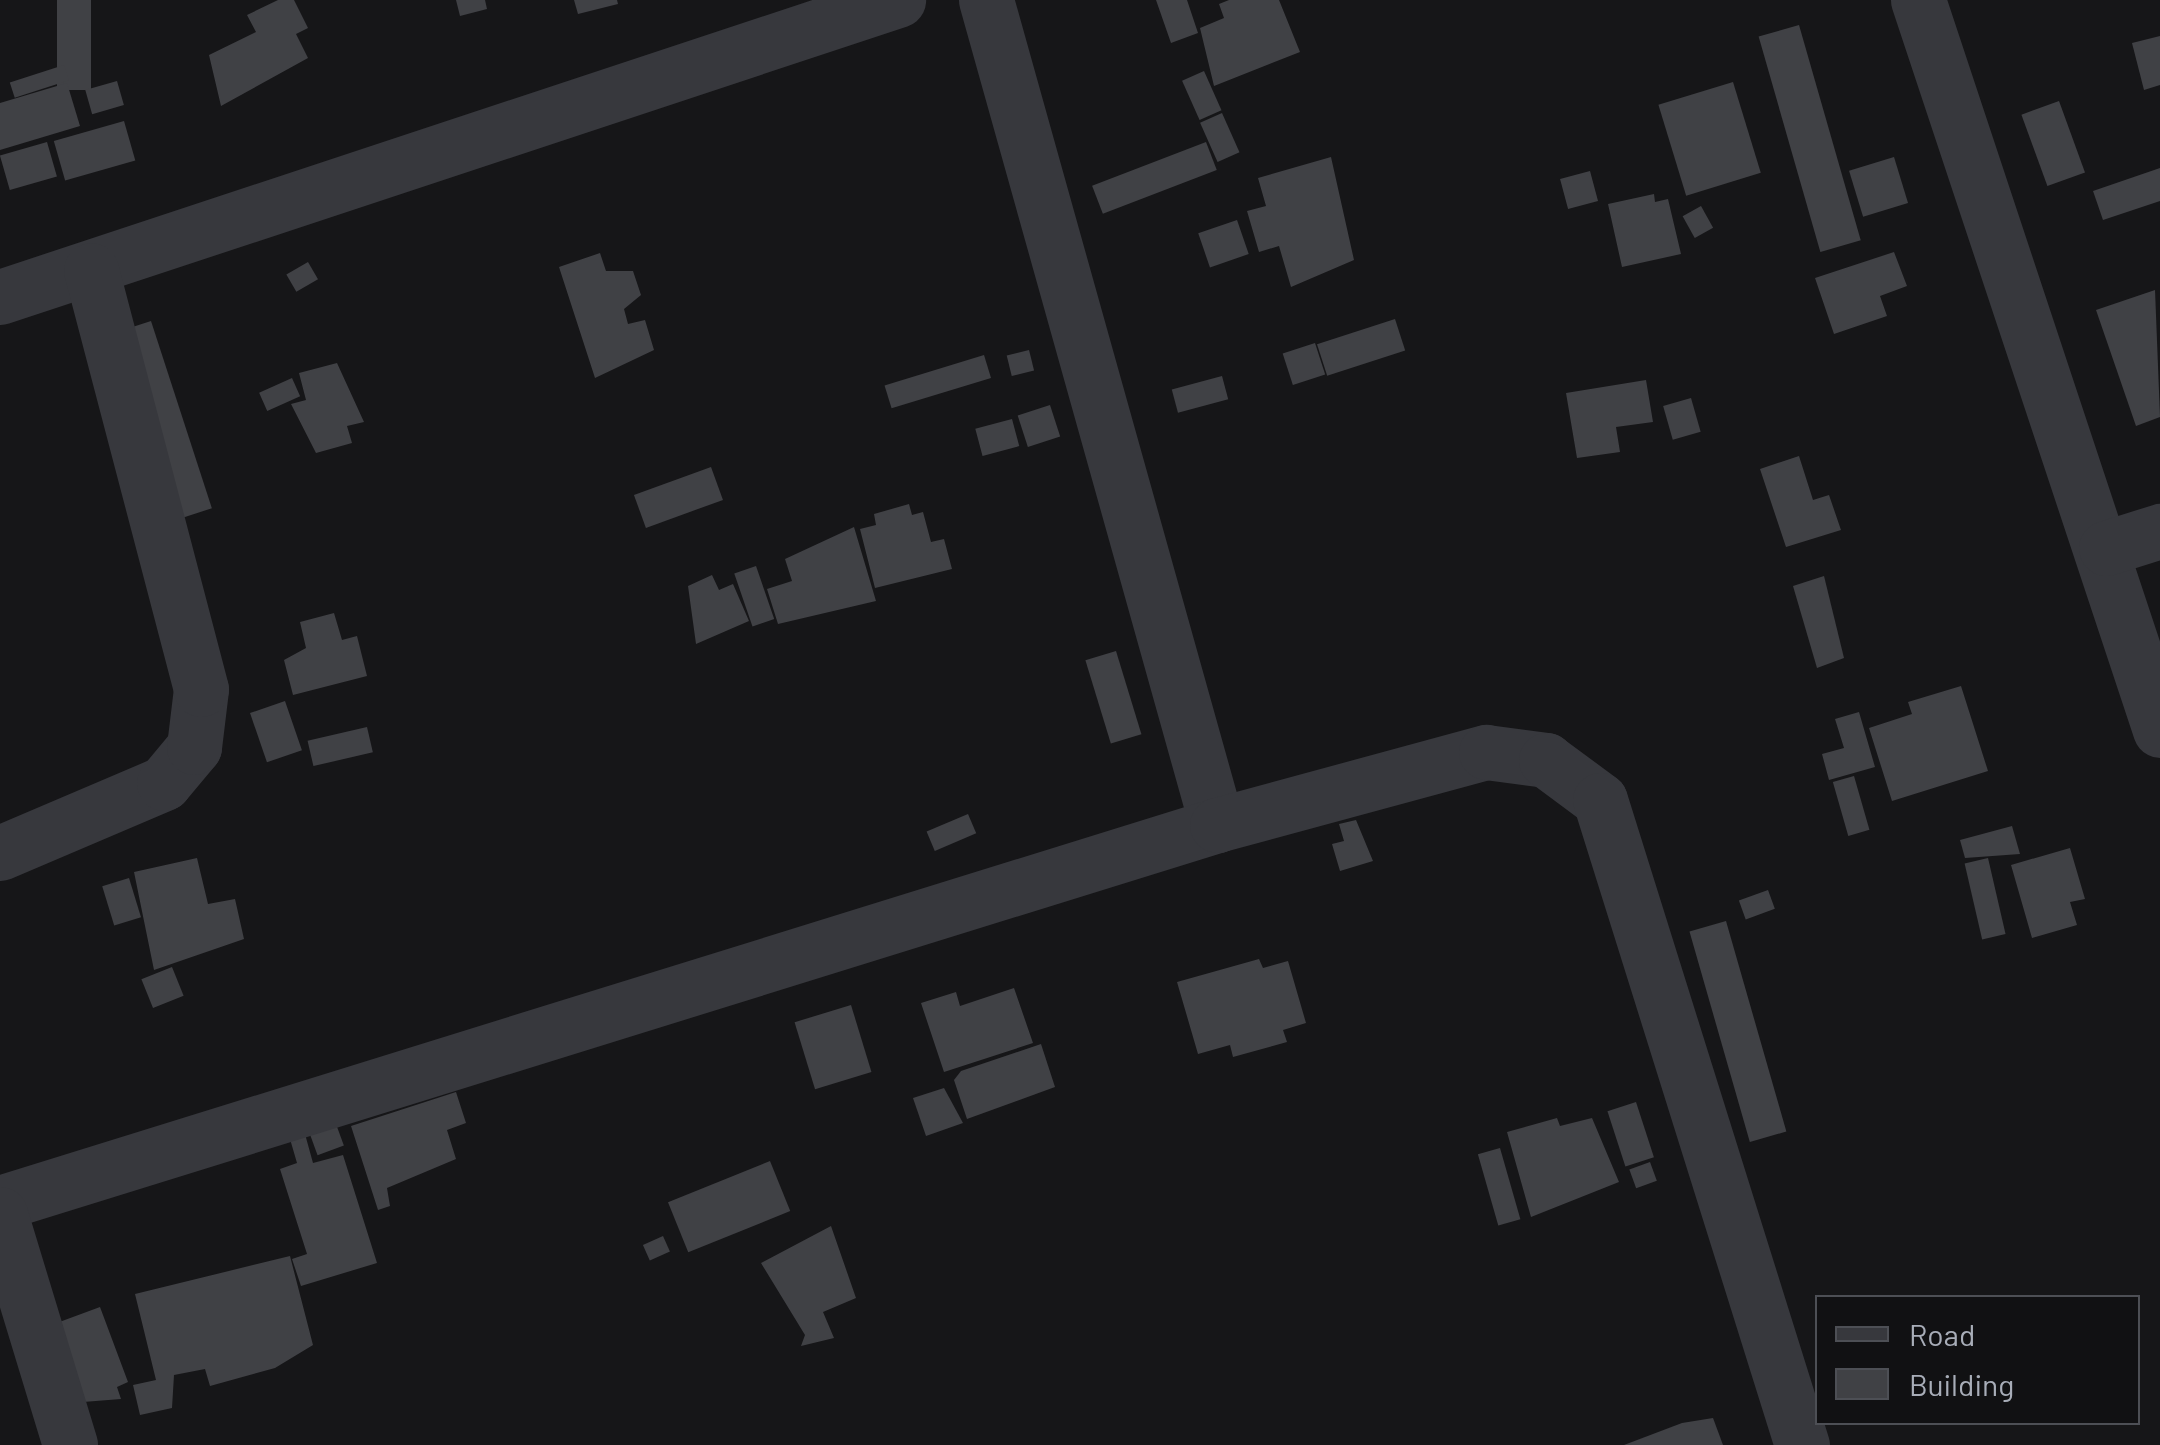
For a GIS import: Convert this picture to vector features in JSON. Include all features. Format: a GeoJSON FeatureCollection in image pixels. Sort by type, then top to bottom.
{"type":"FeatureCollection","features":[{"type":"Feature","properties":{"kind":"street"},"geometry":{"type":"LineString","coordinates":[[0,297],[898,0]]}},
{"type":"Feature","properties":{"kind":"street"},"geometry":{"type":"LineString","coordinates":[[986,0],[1218,825]]}},
{"type":"Feature","properties":{"kind":"street"},"geometry":{"type":"LineString","coordinates":[[1918,0],[2106,548],[2160,730]]}},
{"type":"Feature","properties":{"kind":"street"},"geometry":{"type":"LineString","coordinates":[[0,852],[164,783],[194,748],[201,689],[91,270]]}},
{"type":"Feature","properties":{"kind":"street"},"geometry":{"type":"LineString","coordinates":[[2106,548],[2160,531]]}},
{"type":"Feature","properties":{"kind":"street"},"geometry":{"type":"LineString","coordinates":[[0,1203],[1218,825],[1486,752],[1546,760],[1600,800],[1802,1445]]}},
{"type":"Feature","properties":{"kind":"street"},"geometry":{"type":"LineString","coordinates":[[0,1214],[70,1445]]}},
{"type":"Feature","properties":{"kind":"building"},"geometry":{"type":"Polygon","coordinates":[[[57,0],[91,0],[91,90],[57,90],[57,0]]]}},
{"type":"Feature","properties":{"kind":"building"},"geometry":{"type":"Polygon","coordinates":[[[278,0],[294,0],[308,28],[296,34],[308,58],[221,106],[209,55],[256,32],[247,15],[278,0]]]}},
{"type":"Feature","properties":{"kind":"building"},"geometry":{"type":"Polygon","coordinates":[[[456,0],[485,0],[487,9],[460,16],[456,0]]]}},
{"type":"Feature","properties":{"kind":"building"},"geometry":{"type":"Polygon","coordinates":[[[574,0],[617,0],[618,4],[578,14],[574,0]]]}},
{"type":"Feature","properties":{"kind":"building"},"geometry":{"type":"Polygon","coordinates":[[[1156,0],[1187,0],[1198,33],[1171,43],[1156,0]]]}},
{"type":"Feature","properties":{"kind":"building"},"geometry":{"type":"Polygon","coordinates":[[[1229,0],[1279,0],[1300,52],[1214,86],[1200,28],[1224,18],[1219,4],[1229,0]]]}},
{"type":"Feature","properties":{"kind":"building"},"geometry":{"type":"Polygon","coordinates":[[[1799,25],[1861,240],[1820,252],[1759,37],[1799,25]]]}},
{"type":"Feature","properties":{"kind":"building"},"geometry":{"type":"Polygon","coordinates":[[[2160,36],[2160,85],[2144,90],[2132,43],[2160,36]]]}},
{"type":"Feature","properties":{"kind":"building"},"geometry":{"type":"Polygon","coordinates":[[[64,65],[69,80],[15,98],[10,83],[64,65]]]}},
{"type":"Feature","properties":{"kind":"building"},"geometry":{"type":"Polygon","coordinates":[[[1204,71],[1221,110],[1200,120],[1182,81],[1204,71]]]}},
{"type":"Feature","properties":{"kind":"building"},"geometry":{"type":"Polygon","coordinates":[[[117,81],[124,105],[92,114],[85,90],[117,81]]]}},
{"type":"Feature","properties":{"kind":"building"},"geometry":{"type":"Polygon","coordinates":[[[1733,82],[1761,173],[1686,196],[1658,105],[1733,82]]]}},
{"type":"Feature","properties":{"kind":"building"},"geometry":{"type":"Polygon","coordinates":[[[67,83],[80,126],[0,150],[0,103],[67,83]]]}},
{"type":"Feature","properties":{"kind":"building"},"geometry":{"type":"Polygon","coordinates":[[[2059,101],[2085,172],[2047,186],[2021,115],[2059,101]]]}},
{"type":"Feature","properties":{"kind":"building"},"geometry":{"type":"Polygon","coordinates":[[[1222,113],[1239,152],[1218,162],[1200,123],[1222,113]]]}},
{"type":"Feature","properties":{"kind":"building"},"geometry":{"type":"Polygon","coordinates":[[[124,121],[135,160],[65,181],[54,141],[124,121]]]}},
{"type":"Feature","properties":{"kind":"building"},"geometry":{"type":"Polygon","coordinates":[[[47,142],[57,177],[10,190],[0,155],[47,142]]]}},
{"type":"Feature","properties":{"kind":"building"},"geometry":{"type":"Polygon","coordinates":[[[1206,142],[1217,170],[1103,214],[1092,186],[1206,142]]]}},
{"type":"Feature","properties":{"kind":"building"},"geometry":{"type":"Polygon","coordinates":[[[1331,157],[1354,260],[1291,287],[1279,246],[1259,252],[1247,211],[1266,206],[1258,178],[1331,157]]]}},
{"type":"Feature","properties":{"kind":"building"},"geometry":{"type":"Polygon","coordinates":[[[1894,157],[1908,203],[1863,217],[1849,171],[1894,157]]]}},
{"type":"Feature","properties":{"kind":"building"},"geometry":{"type":"Polygon","coordinates":[[[2160,168],[2160,201],[2103,220],[2093,191],[2160,168]]]}},
{"type":"Feature","properties":{"kind":"building"},"geometry":{"type":"Polygon","coordinates":[[[1590,171],[1598,201],[1568,209],[1560,179],[1590,171]]]}},
{"type":"Feature","properties":{"kind":"building"},"geometry":{"type":"Polygon","coordinates":[[[1654,194],[1655,202],[1668,199],[1681,254],[1622,267],[1608,204],[1654,194]]]}},
{"type":"Feature","properties":{"kind":"building"},"geometry":{"type":"Polygon","coordinates":[[[1701,206],[1713,228],[1695,238],[1683,216],[1701,206]]]}},
{"type":"Feature","properties":{"kind":"building"},"geometry":{"type":"Polygon","coordinates":[[[1237,220],[1249,254],[1210,267],[1198,233],[1237,220]]]}},
{"type":"Feature","properties":{"kind":"building"},"geometry":{"type":"Polygon","coordinates":[[[1894,252],[1907,286],[1880,296],[1887,316],[1834,334],[1815,278],[1894,252]]]}},
{"type":"Feature","properties":{"kind":"building"},"geometry":{"type":"Polygon","coordinates":[[[600,253],[606,271],[633,271],[641,295],[624,309],[628,324],[645,320],[654,350],[595,378],[559,267],[600,253]]]}},
{"type":"Feature","properties":{"kind":"building"},"geometry":{"type":"Polygon","coordinates":[[[308,262],[318,279],[296,292],[286,274],[308,262]]]}},
{"type":"Feature","properties":{"kind":"building"},"geometry":{"type":"Polygon","coordinates":[[[2155,290],[2160,417],[2136,426],[2096,310],[2155,290]]]}},
{"type":"Feature","properties":{"kind":"building"},"geometry":{"type":"Polygon","coordinates":[[[1395,319],[1405,350],[1327,376],[1317,344],[1395,319]]]}},
{"type":"Feature","properties":{"kind":"building"},"geometry":{"type":"Polygon","coordinates":[[[151,321],[212,508],[180,519],[119,332],[151,321]]]}},
{"type":"Feature","properties":{"kind":"building"},"geometry":{"type":"Polygon","coordinates":[[[1315,343],[1325,374],[1293,385],[1283,354],[1315,343]]]}},
{"type":"Feature","properties":{"kind":"building"},"geometry":{"type":"Polygon","coordinates":[[[1029,350],[1034,370],[1012,376],[1007,356],[1029,350]]]}},
{"type":"Feature","properties":{"kind":"building"},"geometry":{"type":"Polygon","coordinates":[[[984,355],[991,378],[892,408],[885,385],[984,355]]]}},
{"type":"Feature","properties":{"kind":"building"},"geometry":{"type":"Polygon","coordinates":[[[337,363],[364,422],[347,426],[352,443],[316,453],[291,404],[306,400],[299,373],[337,363]]]}},
{"type":"Feature","properties":{"kind":"building"},"geometry":{"type":"Polygon","coordinates":[[[1222,376],[1228,399],[1178,413],[1172,389],[1222,376]]]}},
{"type":"Feature","properties":{"kind":"building"},"geometry":{"type":"Polygon","coordinates":[[[292,378],[300,396],[267,411],[259,393],[292,378]]]}},
{"type":"Feature","properties":{"kind":"building"},"geometry":{"type":"Polygon","coordinates":[[[1646,380],[1653,422],[1616,427],[1620,452],[1577,458],[1566,393],[1646,380]]]}},
{"type":"Feature","properties":{"kind":"building"},"geometry":{"type":"Polygon","coordinates":[[[1691,398],[1701,432],[1673,440],[1663,406],[1691,398]]]}},
{"type":"Feature","properties":{"kind":"building"},"geometry":{"type":"Polygon","coordinates":[[[1050,405],[1060,436],[1028,447],[1018,416],[1050,405]]]}},
{"type":"Feature","properties":{"kind":"building"},"geometry":{"type":"Polygon","coordinates":[[[1012,419],[1019,446],[983,456],[975,429],[1012,419]]]}},
{"type":"Feature","properties":{"kind":"building"},"geometry":{"type":"Polygon","coordinates":[[[1799,456],[1813,500],[1829,495],[1841,530],[1786,547],[1760,469],[1799,456]]]}},
{"type":"Feature","properties":{"kind":"building"},"geometry":{"type":"Polygon","coordinates":[[[711,467],[723,500],[646,528],[634,495],[711,467]]]}},
{"type":"Feature","properties":{"kind":"building"},"geometry":{"type":"Polygon","coordinates":[[[909,504],[912,515],[923,512],[931,542],[944,539],[952,569],[875,588],[860,529],[876,525],[874,514],[909,504]]]}},
{"type":"Feature","properties":{"kind":"building"},"geometry":{"type":"Polygon","coordinates":[[[854,527],[876,601],[778,624],[767,589],[792,581],[785,559],[854,527]]]}},
{"type":"Feature","properties":{"kind":"building"},"geometry":{"type":"Polygon","coordinates":[[[756,566],[774,619],[752,626],[734,573],[756,566]]]}},
{"type":"Feature","properties":{"kind":"building"},"geometry":{"type":"Polygon","coordinates":[[[712,575],[719,590],[733,584],[749,621],[696,644],[688,586],[712,575]]]}},
{"type":"Feature","properties":{"kind":"building"},"geometry":{"type":"Polygon","coordinates":[[[1824,576],[1844,658],[1817,668],[1793,586],[1824,576]]]}},
{"type":"Feature","properties":{"kind":"building"},"geometry":{"type":"Polygon","coordinates":[[[334,613],[342,640],[357,636],[367,676],[293,695],[284,660],[306,648],[300,622],[334,613]]]}},
{"type":"Feature","properties":{"kind":"building"},"geometry":{"type":"Polygon","coordinates":[[[1116,651],[1141,734],[1111,744],[1085,660],[1116,651]]]}},
{"type":"Feature","properties":{"kind":"building"},"geometry":{"type":"Polygon","coordinates":[[[1961,686],[1988,771],[1892,801],[1869,728],[1912,714],[1908,702],[1961,686]]]}},
{"type":"Feature","properties":{"kind":"building"},"geometry":{"type":"Polygon","coordinates":[[[285,701],[302,750],[267,762],[250,713],[285,701]]]}},
{"type":"Feature","properties":{"kind":"building"},"geometry":{"type":"Polygon","coordinates":[[[1859,712],[1875,767],[1829,780],[1822,754],[1844,748],[1835,719],[1859,712]]]}},
{"type":"Feature","properties":{"kind":"building"},"geometry":{"type":"Polygon","coordinates":[[[367,727],[373,752],[313,766],[308,741],[367,727]]]}},
{"type":"Feature","properties":{"kind":"building"},"geometry":{"type":"Polygon","coordinates":[[[1854,776],[1869,830],[1848,836],[1833,782],[1854,776]]]}},
{"type":"Feature","properties":{"kind":"building"},"geometry":{"type":"Polygon","coordinates":[[[968,814],[976,833],[935,851],[927,832],[968,814]]]}},
{"type":"Feature","properties":{"kind":"building"},"geometry":{"type":"Polygon","coordinates":[[[1356,820],[1373,861],[1340,871],[1332,844],[1344,841],[1339,824],[1356,820]]]}},
{"type":"Feature","properties":{"kind":"building"},"geometry":{"type":"Polygon","coordinates":[[[2012,826],[2020,854],[1965,858],[1960,840],[2012,826]]]}},
{"type":"Feature","properties":{"kind":"building"},"geometry":{"type":"Polygon","coordinates":[[[2070,848],[2085,899],[2070,902],[2077,925],[2032,938],[2011,865],[2070,848]]]}},
{"type":"Feature","properties":{"kind":"building"},"geometry":{"type":"Polygon","coordinates":[[[197,858],[208,904],[235,899],[244,939],[154,970],[134,872],[197,858]]]}},
{"type":"Feature","properties":{"kind":"building"},"geometry":{"type":"Polygon","coordinates":[[[1988,858],[2006,934],[1982,939],[1965,863],[1988,858]]]}},
{"type":"Feature","properties":{"kind":"building"},"geometry":{"type":"Polygon","coordinates":[[[129,878],[141,917],[114,925],[102,886],[129,878]]]}},
{"type":"Feature","properties":{"kind":"building"},"geometry":{"type":"Polygon","coordinates":[[[1768,890],[1775,909],[1746,919],[1739,901],[1768,890]]]}},
{"type":"Feature","properties":{"kind":"building"},"geometry":{"type":"Polygon","coordinates":[[[1726,921],[1786,1132],[1750,1142],[1689,931],[1726,921]]]}},
{"type":"Feature","properties":{"kind":"building"},"geometry":{"type":"Polygon","coordinates":[[[1259,959],[1263,968],[1288,961],[1306,1023],[1283,1030],[1287,1042],[1233,1057],[1230,1045],[1198,1054],[1177,982],[1259,959]]]}},
{"type":"Feature","properties":{"kind":"building"},"geometry":{"type":"Polygon","coordinates":[[[172,967],[184,996],[153,1008],[141,979],[172,967]]]}},
{"type":"Feature","properties":{"kind":"building"},"geometry":{"type":"Polygon","coordinates":[[[1014,988],[1033,1043],[944,1072],[921,1003],[956,992],[960,1006],[1014,988]]]}},
{"type":"Feature","properties":{"kind":"building"},"geometry":{"type":"Polygon","coordinates":[[[851,1005],[871,1072],[815,1089],[795,1022],[851,1005]]]}},
{"type":"Feature","properties":{"kind":"building"},"geometry":{"type":"Polygon","coordinates":[[[1041,1044],[1055,1087],[967,1119],[954,1080],[961,1071],[1041,1044]]]}},
{"type":"Feature","properties":{"kind":"building"},"geometry":{"type":"Polygon","coordinates":[[[944,1088],[963,1123],[926,1136],[913,1098],[944,1088]]]}},
{"type":"Feature","properties":{"kind":"building"},"geometry":{"type":"Polygon","coordinates":[[[456,1092],[466,1123],[447,1130],[456,1159],[387,1188],[390,1206],[378,1210],[351,1126],[456,1092]]]}},
{"type":"Feature","properties":{"kind":"building"},"geometry":{"type":"Polygon","coordinates":[[[1636,1102],[1654,1157],[1625,1166],[1607,1111],[1636,1102]]]}},
{"type":"Feature","properties":{"kind":"building"},"geometry":{"type":"Polygon","coordinates":[[[1557,1118],[1560,1126],[1592,1118],[1619,1182],[1531,1217],[1507,1132],[1557,1118]]]}},
{"type":"Feature","properties":{"kind":"building"},"geometry":{"type":"Polygon","coordinates":[[[336,1124],[344,1146],[318,1155],[310,1134],[336,1124]]]}},
{"type":"Feature","properties":{"kind":"building"},"geometry":{"type":"Polygon","coordinates":[[[305,1134],[313,1163],[343,1155],[377,1263],[301,1286],[292,1259],[307,1254],[280,1169],[297,1163],[290,1139],[305,1134]]]}},
{"type":"Feature","properties":{"kind":"building"},"geometry":{"type":"Polygon","coordinates":[[[1500,1148],[1520,1219],[1498,1225],[1478,1154],[1500,1148]]]}},
{"type":"Feature","properties":{"kind":"building"},"geometry":{"type":"Polygon","coordinates":[[[770,1161],[790,1211],[688,1252],[668,1202],[770,1161]]]}},
{"type":"Feature","properties":{"kind":"building"},"geometry":{"type":"Polygon","coordinates":[[[1650,1162],[1657,1181],[1636,1188],[1629,1170],[1650,1162]]]}},
{"type":"Feature","properties":{"kind":"building"},"geometry":{"type":"Polygon","coordinates":[[[831,1226],[856,1298],[823,1312],[834,1338],[801,1346],[805,1335],[761,1263],[831,1226]]]}},
{"type":"Feature","properties":{"kind":"building"},"geometry":{"type":"Polygon","coordinates":[[[663,1236],[670,1252],[650,1260],[643,1245],[663,1236]]]}},
{"type":"Feature","properties":{"kind":"building"},"geometry":{"type":"Polygon","coordinates":[[[290,1256],[313,1345],[275,1368],[210,1386],[205,1369],[174,1375],[172,1408],[140,1415],[133,1385],[156,1380],[135,1294],[290,1256]]]}},
{"type":"Feature","properties":{"kind":"building"},"geometry":{"type":"Polygon","coordinates":[[[100,1307],[128,1382],[117,1387],[121,1399],[83,1402],[54,1324],[100,1307]]]}},
{"type":"Feature","properties":{"kind":"building"},"geometry":{"type":"Polygon","coordinates":[[[1713,1418],[1723,1445],[1624,1445],[1682,1423],[1713,1418]]]}}]}
